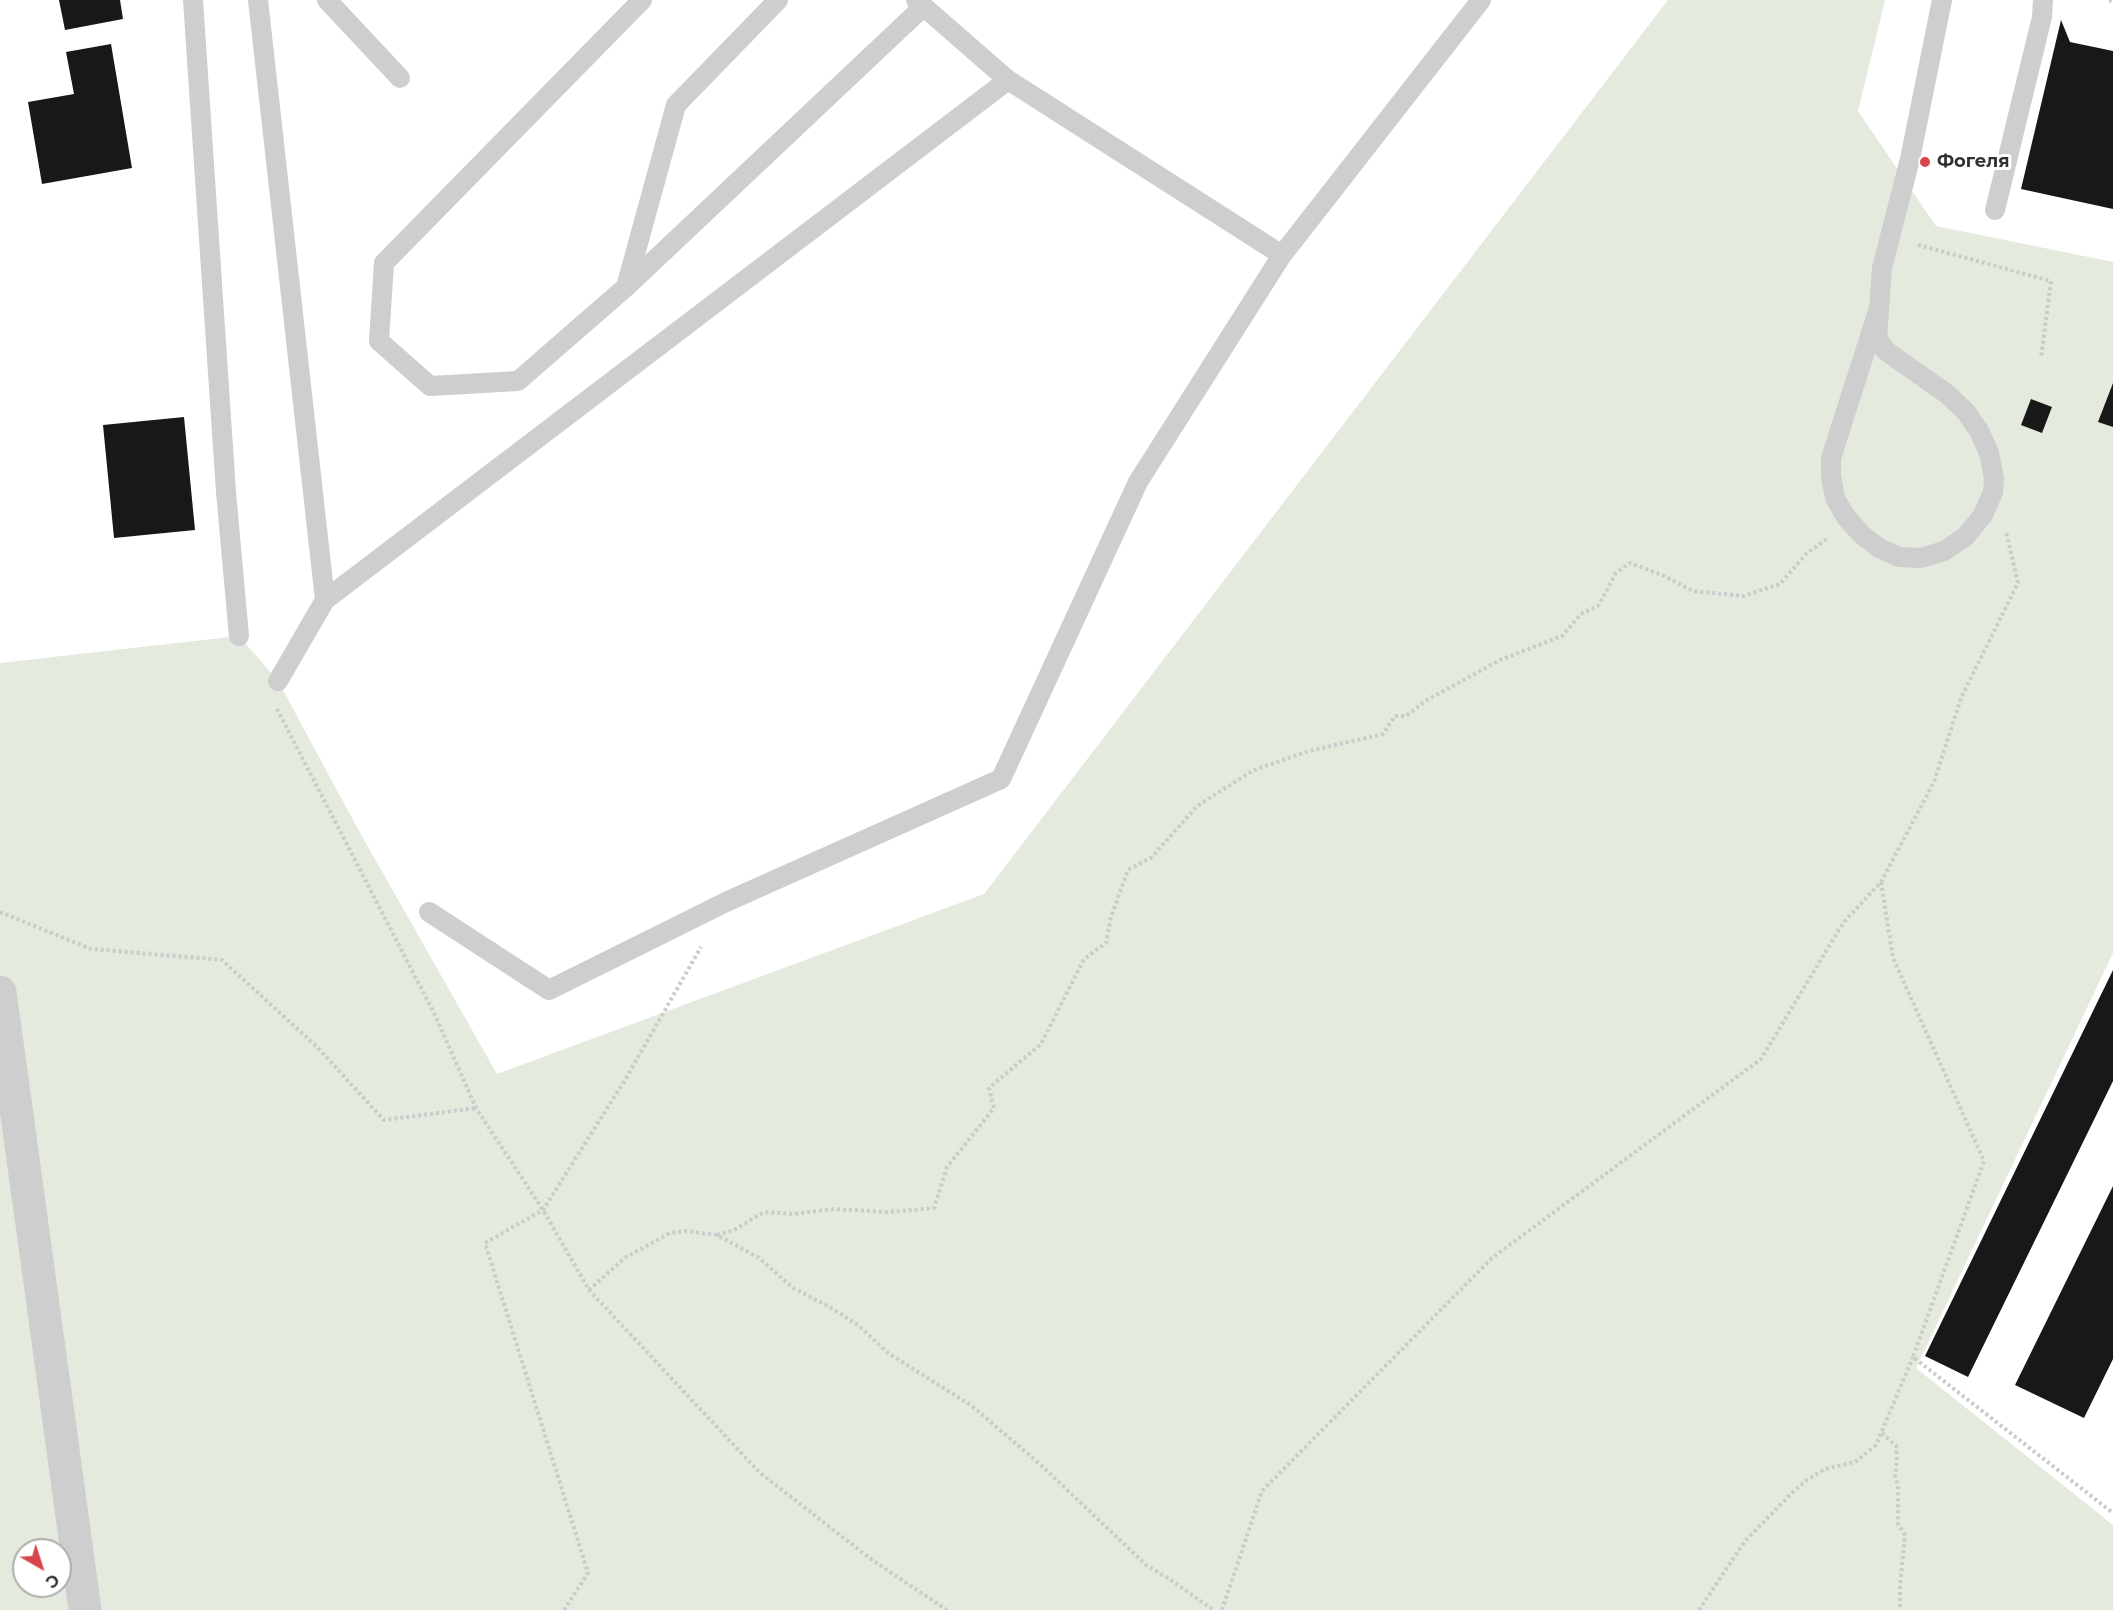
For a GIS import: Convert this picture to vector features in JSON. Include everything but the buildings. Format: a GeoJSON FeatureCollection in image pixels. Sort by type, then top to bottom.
{"type":"FeatureCollection","features":[{"type":"Feature","properties":{"kind":"street"},"geometry":{"type":"LineString","coordinates":[[0,992],[85,1610]]}},
{"type":"Feature","properties":{"kind":"lane"},"geometry":{"type":"LineString","coordinates":[[193,0],[226,492],[239,636]]}},
{"type":"Feature","properties":{"kind":"lane"},"geometry":{"type":"LineString","coordinates":[[258,0],[325,600]]}},
{"type":"Feature","properties":{"kind":"lane"},"geometry":{"type":"LineString","coordinates":[[327,0],[400,78]]}},
{"type":"Feature","properties":{"kind":"lane"},"geometry":{"type":"LineString","coordinates":[[642,0],[384,263],[379,342],[430,386],[518,381],[626,287],[920,3],[1008,80],[1282,255]]}},
{"type":"Feature","properties":{"kind":"lane"},"geometry":{"type":"LineString","coordinates":[[626,287],[676,105],[778,0]]}},
{"type":"Feature","properties":{"kind":"lane"},"geometry":{"type":"LineString","coordinates":[[429,912],[549,990],[726,903],[1001,779],[1138,482],[1282,255],[1481,0]]}},
{"type":"Feature","properties":{"kind":"lane"},"geometry":{"type":"LineString","coordinates":[[1879,308],[1831,458],[1831,476],[1835,498],[1846,517],[1862,535],[1879,548],[1899,557],[1920,558],[1944,551],[1965,537],[1983,515],[1993,492],[1994,478],[1989,453],[1979,431],[1966,412],[1947,394],[1886,351],[1877,338],[1882,268],[1910,159],[1942,0]]}},
{"type":"Feature","properties":{"kind":"lane"},"geometry":{"type":"LineString","coordinates":[[1995,210],[2042,17],[2043,0]]}},
{"type":"Feature","properties":{"kind":"lane"},"geometry":{"type":"LineString","coordinates":[[275,690],[325,600],[1008,80]]}},
{"type":"Feature","properties":{"kind":"path"},"geometry":{"type":"LineString","coordinates":[[1917,245],[2051,281],[2041,358]]}},
{"type":"Feature","properties":{"kind":"path"},"geometry":{"type":"LineString","coordinates":[[1222,1610],[1262,1491],[1492,1258],[1761,1059],[1844,923],[1881,882],[1934,782],[1961,698],[2018,584],[1994,478]]}},
{"type":"Feature","properties":{"kind":"path"},"geometry":{"type":"LineString","coordinates":[[717,1235],[734,1230],[764,1212],[794,1214],[834,1209],[887,1212],[934,1208],[947,1167],[994,1108],[989,1088],[1041,1044],[1084,959],[1106,943],[1111,917],[1128,870],[1152,857],[1197,806],[1254,771],[1309,751],[1383,734],[1395,716],[1406,716],[1426,700],[1500,660],[1562,636],[1581,614],[1598,606],[1616,573],[1630,564],[1693,591],[1744,596],[1780,584],[1807,554],[1835,533]]}},
{"type":"Feature","properties":{"kind":"path"},"geometry":{"type":"LineString","coordinates":[[275,690],[435,1015],[476,1108],[543,1210],[590,1290],[759,1472],[872,1560],[947,1610]]}},
{"type":"Feature","properties":{"kind":"path"},"geometry":{"type":"LineString","coordinates":[[1699,1610],[1745,1541],[1794,1491],[1825,1469],[1855,1462],[1876,1445],[1913,1357],[1984,1161],[1893,958],[1881,882]]}},
{"type":"Feature","properties":{"kind":"path"},"geometry":{"type":"LineString","coordinates":[[564,1610],[588,1573],[484,1243],[543,1210],[625,1080],[726,903]]}},
{"type":"Feature","properties":{"kind":"path"},"geometry":{"type":"LineString","coordinates":[[0,912],[91,949],[222,960],[316,1046],[384,1120],[476,1108]]}},
{"type":"Feature","properties":{"kind":"path"},"geometry":{"type":"LineString","coordinates":[[590,1290],[626,1257],[670,1233],[687,1231],[717,1235],[759,1258],[793,1287],[859,1326],[888,1353],[972,1406],[1041,1465],[1146,1566],[1174,1582],[1213,1610]]}},
{"type":"Feature","properties":{"kind":"path"},"geometry":{"type":"LineString","coordinates":[[1913,1357],[2113,1513]]}},
{"type":"Feature","properties":{"kind":"path"},"geometry":{"type":"LineString","coordinates":[[1882,1433],[1896,1446],[1898,1524],[1905,1535],[1900,1610]]}},
{"type":"Feature","properties":{"kind":"shaded area"},"geometry":{"type":"Polygon","coordinates":[[[1668,0],[1885,0],[1858,111],[1936,226],[2113,262],[2113,953],[1916,1368],[2113,1525],[2113,1610],[0,1610],[0,663],[239,636],[278,681],[359,831],[497,1074],[984,894],[1668,0]]]}},
{"type":"Feature","properties":{"kind":"place","name":"Фогеля"},"geometry":{"type":"Point","coordinates":[1925,162]}}]}
